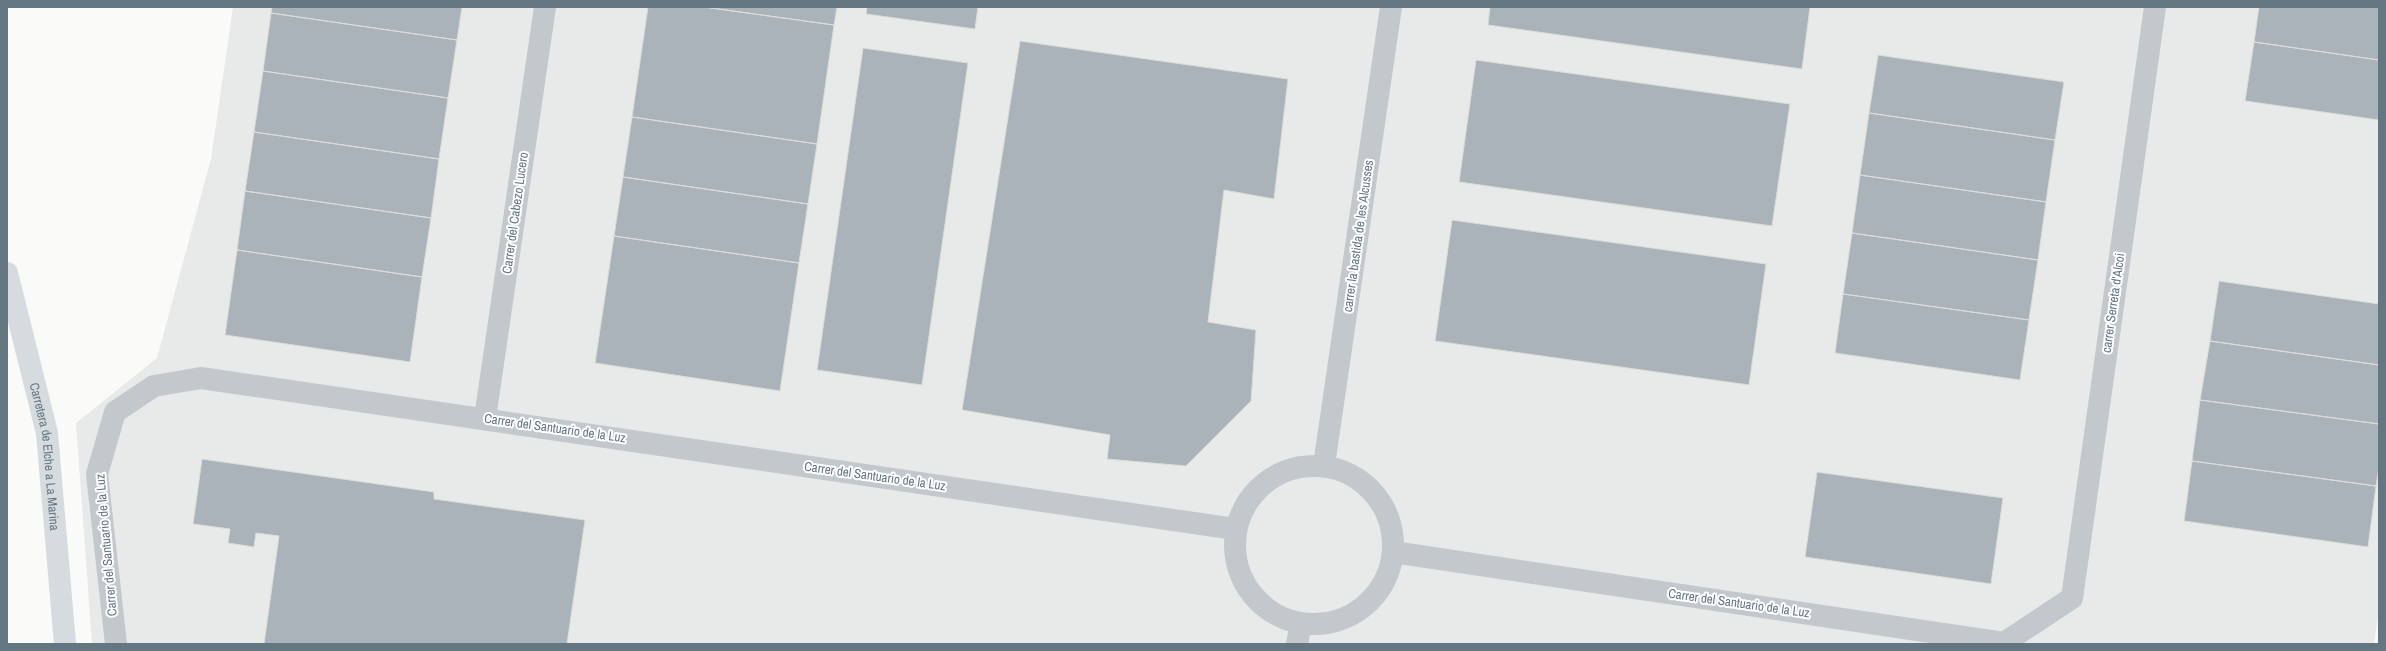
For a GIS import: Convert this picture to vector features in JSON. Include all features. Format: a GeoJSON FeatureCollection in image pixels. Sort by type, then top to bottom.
{"type":"FeatureCollection","features":[{"type":"Feature","properties":{"kind":"main road","name":"Carretera de Elche a La Marina"},"geometry":{"type":"LineString","coordinates":[[7,273],[47,433],[65,644]]}},
{"type":"Feature","properties":{"kind":"street","name":"Carrer del Cabezo Lucero"},"geometry":{"type":"LineString","coordinates":[[485,418],[544,7]]}},
{"type":"Feature","properties":{"kind":"street","name":"carrer la bastida de les Alcusses"},"geometry":{"type":"LineString","coordinates":[[1324,465],[1391,7]]}},
{"type":"Feature","properties":{"kind":"street","name":"carrer Serreta d'Alcoi"},"geometry":{"type":"LineString","coordinates":[[2072,598],[2155,7]]}},
{"type":"Feature","properties":{"kind":"street","name":"Carrer del Santuario de la Luz"},"geometry":{"type":"LineString","coordinates":[[116,644],[97,474],[115,412],[154,386],[201,378],[485,418],[1235,529]]}},
{"type":"Feature","properties":{"kind":"street"},"geometry":{"type":"LineString","coordinates":[[1324,465],[1352,474],[1374,492],[1391,522],[1393,552],[1384,582],[1363,608],[1335,621],[1299,634],[1254,598],[1237,567],[1235,529],[1241,511],[1254,492],[1287,469],[1324,465]]}},
{"type":"Feature","properties":{"kind":"street","name":"Carrer del Santuario de la Luz"},"geometry":{"type":"LineString","coordinates":[[1393,552],[2004,643],[2072,598]]}},
{"type":"Feature","properties":{"kind":"shaded area"},"geometry":{"type":"Polygon","coordinates":[[[233,7],[2379,7],[2379,609],[2374,644],[92,644],[76,423],[157,358],[211,159],[233,7]]]}},
{"type":"Feature","properties":{"kind":"building"},"geometry":{"type":"Polygon","coordinates":[[[272,7],[462,7],[457,40],[271,13],[272,7]]]}},
{"type":"Feature","properties":{"kind":"building"},"geometry":{"type":"Polygon","coordinates":[[[648,7],[704,7],[834,25],[817,144],[632,117],[648,7]]]}},
{"type":"Feature","properties":{"kind":"building"},"geometry":{"type":"Polygon","coordinates":[[[704,7],[837,7],[834,25],[704,7]]]}},
{"type":"Feature","properties":{"kind":"building"},"geometry":{"type":"Polygon","coordinates":[[[867,7],[978,7],[975,29],[866,14],[867,7]]]}},
{"type":"Feature","properties":{"kind":"building"},"geometry":{"type":"Polygon","coordinates":[[[1490,7],[1810,7],[1802,69],[1488,25],[1490,7]]]}},
{"type":"Feature","properties":{"kind":"building"},"geometry":{"type":"Polygon","coordinates":[[[2259,7],[2379,7],[2379,60],[2254,42],[2259,7]]]}},
{"type":"Feature","properties":{"kind":"building"},"geometry":{"type":"Polygon","coordinates":[[[271,13],[457,40],[448,98],[263,71],[271,13]]]}},
{"type":"Feature","properties":{"kind":"building"},"geometry":{"type":"Polygon","coordinates":[[[1020,41],[1288,79],[1274,199],[1224,190],[1208,322],[1256,330],[1251,401],[1186,466],[1107,459],[1110,435],[962,410],[1020,41]]]}},
{"type":"Feature","properties":{"kind":"building"},"geometry":{"type":"Polygon","coordinates":[[[2254,42],[2379,60],[2379,120],[2245,101],[2254,42]]]}},
{"type":"Feature","properties":{"kind":"building"},"geometry":{"type":"Polygon","coordinates":[[[863,48],[968,63],[922,385],[817,370],[863,48]]]}},
{"type":"Feature","properties":{"kind":"building"},"geometry":{"type":"Polygon","coordinates":[[[1878,55],[2064,82],[2055,140],[1869,113],[1878,55]]]}},
{"type":"Feature","properties":{"kind":"building"},"geometry":{"type":"Polygon","coordinates":[[[1476,60],[1790,104],[1772,226],[1459,182],[1476,60]]]}},
{"type":"Feature","properties":{"kind":"building"},"geometry":{"type":"Polygon","coordinates":[[[263,71],[448,98],[439,159],[254,132],[263,71]]]}},
{"type":"Feature","properties":{"kind":"building"},"geometry":{"type":"Polygon","coordinates":[[[1869,113],[2055,140],[2046,202],[1860,175],[1869,113]]]}},
{"type":"Feature","properties":{"kind":"building"},"geometry":{"type":"Polygon","coordinates":[[[632,117],[817,144],[808,204],[623,177],[632,117]]]}},
{"type":"Feature","properties":{"kind":"building"},"geometry":{"type":"Polygon","coordinates":[[[254,132],[439,159],[431,218],[245,191],[254,132]]]}},
{"type":"Feature","properties":{"kind":"building"},"geometry":{"type":"Polygon","coordinates":[[[1860,175],[2046,202],[2038,260],[1852,233],[1860,175]]]}},
{"type":"Feature","properties":{"kind":"building"},"geometry":{"type":"Polygon","coordinates":[[[623,177],[808,204],[799,263],[614,236],[623,177]]]}},
{"type":"Feature","properties":{"kind":"building"},"geometry":{"type":"Polygon","coordinates":[[[245,191],[431,218],[422,277],[237,250],[245,191]]]}},
{"type":"Feature","properties":{"kind":"building"},"geometry":{"type":"Polygon","coordinates":[[[1452,220],[1766,264],[1749,385],[1435,341],[1452,220]]]}},
{"type":"Feature","properties":{"kind":"building"},"geometry":{"type":"Polygon","coordinates":[[[1852,233],[2038,260],[2029,320],[1843,294],[1852,233]]]}},
{"type":"Feature","properties":{"kind":"building"},"geometry":{"type":"Polygon","coordinates":[[[614,236],[799,263],[780,391],[595,363],[614,236]]]}},
{"type":"Feature","properties":{"kind":"building"},"geometry":{"type":"Polygon","coordinates":[[[237,250],[422,277],[410,362],[225,335],[237,250]]]}},
{"type":"Feature","properties":{"kind":"building"},"geometry":{"type":"Polygon","coordinates":[[[2219,281],[2379,304],[2379,365],[2210,341],[2219,281]]]}},
{"type":"Feature","properties":{"kind":"building"},"geometry":{"type":"Polygon","coordinates":[[[1843,294],[2029,320],[2020,380],[1835,353],[1843,294]]]}},
{"type":"Feature","properties":{"kind":"building"},"geometry":{"type":"Polygon","coordinates":[[[2210,341],[2379,365],[2379,424],[2200,400],[2210,341]]]}},
{"type":"Feature","properties":{"kind":"building"},"geometry":{"type":"Polygon","coordinates":[[[2200,400],[2379,424],[2379,467],[2376,486],[2192,461],[2200,400]]]}},
{"type":"Feature","properties":{"kind":"building"},"geometry":{"type":"Polygon","coordinates":[[[202,459],[434,492],[434,499],[585,520],[567,644],[264,644],[279,536],[256,533],[254,547],[228,543],[230,529],[193,524],[202,459]]]}},
{"type":"Feature","properties":{"kind":"building"},"geometry":{"type":"Polygon","coordinates":[[[2192,461],[2376,486],[2368,547],[2184,521],[2192,461]]]}},
{"type":"Feature","properties":{"kind":"building"},"geometry":{"type":"Polygon","coordinates":[[[1817,472],[2003,498],[1991,584],[1805,557],[1817,472]]]}}]}
